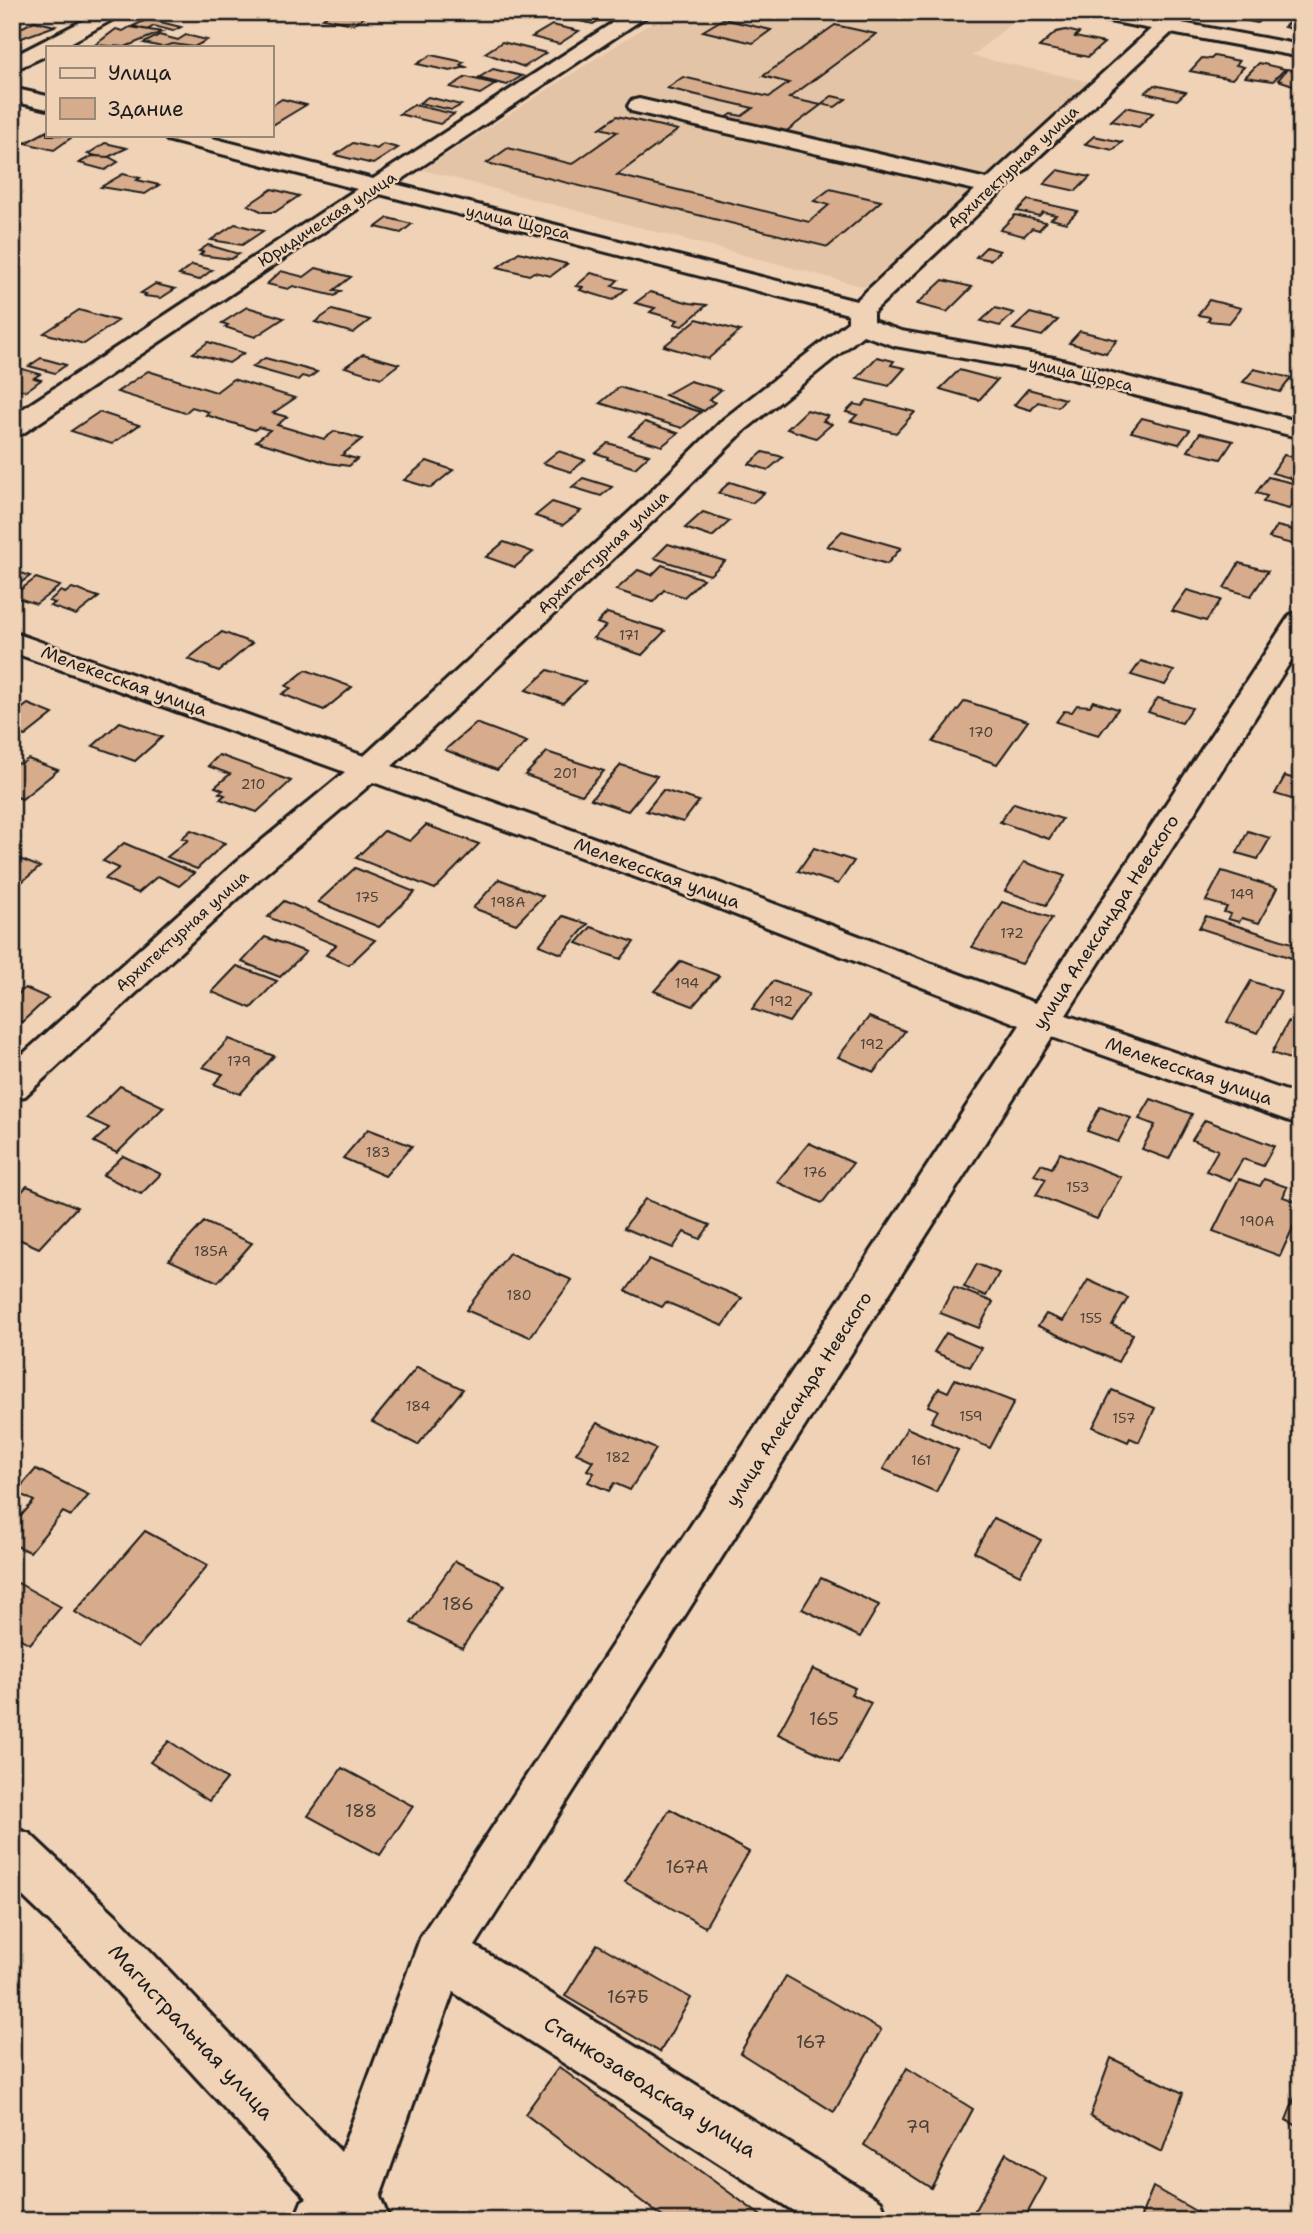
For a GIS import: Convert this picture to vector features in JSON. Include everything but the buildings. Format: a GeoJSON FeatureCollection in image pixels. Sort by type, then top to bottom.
{"type":"FeatureCollection","features":[{"type":"Feature","properties":{"kind":"street"},"geometry":{"type":"LineString","coordinates":[[49,46],[116,12]]}},
{"type":"Feature","properties":{"kind":"street","name":"Юридическая улица"},"geometry":{"type":"LineString","coordinates":[[12,428],[643,12]]}},
{"type":"Feature","properties":{"kind":"street"},"geometry":{"type":"LineString","coordinates":[[1093,12],[1175,20],[1301,51]]}},
{"type":"Feature","properties":{"kind":"street","name":"Архитектурная улица"},"geometry":{"type":"LineString","coordinates":[[12,1086],[248,870],[369,769],[644,514],[735,424],[860,318],[992,187],[1114,72],[1175,20]]}},
{"type":"Feature","properties":{"kind":"street"},"geometry":{"type":"LineString","coordinates":[[12,65],[46,48]]}},
{"type":"Feature","properties":{"kind":"street"},"geometry":{"type":"LineString","coordinates":[[12,94],[46,103]]}},
{"type":"Feature","properties":{"kind":"street"},"geometry":{"type":"LineString","coordinates":[[639,106],[992,187]]}},
{"type":"Feature","properties":{"kind":"street","name":"улица Щорса"},"geometry":{"type":"LineString","coordinates":[[179,136],[374,188],[625,247],[860,318],[895,338],[1054,366],[1301,430]]}},
{"type":"Feature","properties":{"kind":"street","name":"улица Александра Невского"},"geometry":{"type":"LineString","coordinates":[[345,2215],[440,1954],[1301,621]]}},
{"type":"Feature","properties":{"kind":"street","name":"Мелекесская улица"},"geometry":{"type":"LineString","coordinates":[[12,640],[686,883],[1043,1020],[1301,1111]]}},
{"type":"Feature","properties":{"kind":"street","name":"Магистральная улица"},"geometry":{"type":"LineString","coordinates":[[12,1851],[102,1936],[345,2215]]}},
{"type":"Feature","properties":{"kind":"street","name":"Станкозаводская улица"},"geometry":{"type":"LineString","coordinates":[[440,1954],[861,2221]]}},
{"type":"Feature","properties":{"kind":"shaded area"},"geometry":{"type":"Polygon","coordinates":[[[668,12],[1025,12],[972,56],[1091,82],[865,287],[423,170],[668,12]]]}}]}
